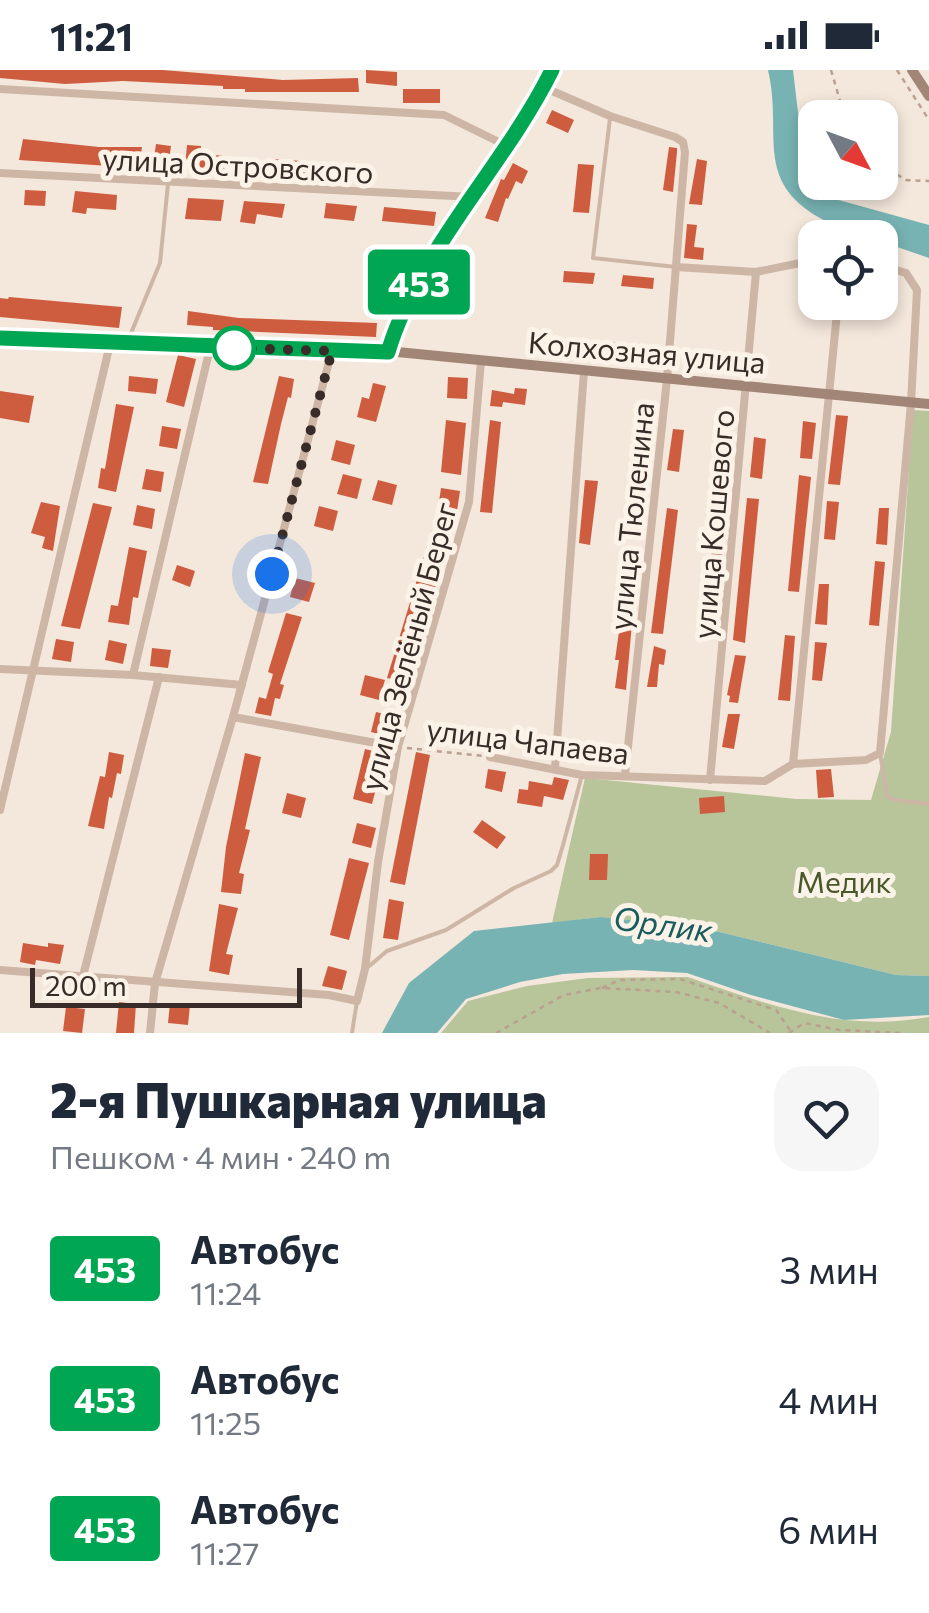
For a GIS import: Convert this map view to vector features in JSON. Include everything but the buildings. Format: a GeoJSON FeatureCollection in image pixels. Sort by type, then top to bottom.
{"type":"FeatureCollection","features":[{"type":"Feature","properties":{"kind":"main road"},"geometry":{"type":"LineString","coordinates":[[912,70],[929,96]]}},
{"type":"Feature","properties":{"kind":"main road","name":"Колхозная улица"},"geometry":{"type":"LineString","coordinates":[[0,338],[388,352],[929,404]]}},
{"type":"Feature","properties":{"kind":"street"},"geometry":{"type":"LineString","coordinates":[[388,352],[394,330],[430,262],[552,70]]}},
{"type":"Feature","properties":{"kind":"street"},"geometry":{"type":"LineString","coordinates":[[544,86],[610,116]]}},
{"type":"Feature","properties":{"kind":"street"},"geometry":{"type":"LineString","coordinates":[[0,89],[444,115],[507,146]]}},
{"type":"Feature","properties":{"kind":"street","name":"улица Тюленина"},"geometry":{"type":"LineString","coordinates":[[610,116],[675,136],[683,142],[686,152],[626,776]]}},
{"type":"Feature","properties":{"kind":"street","name":"улица Островского"},"geometry":{"type":"LineString","coordinates":[[0,173],[474,197]]}},
{"type":"Feature","properties":{"kind":"street"},"geometry":{"type":"LineString","coordinates":[[676,267],[756,272],[798,263]]}},
{"type":"Feature","properties":{"kind":"street"},"geometry":{"type":"LineString","coordinates":[[877,756],[911,403],[917,290],[906,273],[898,271]]}},
{"type":"Feature","properties":{"kind":"street","name":"улица Кошевого"},"geometry":{"type":"LineString","coordinates":[[710,780],[756,272]]}},
{"type":"Feature","properties":{"kind":"street"},"geometry":{"type":"LineString","coordinates":[[793,764],[836,320]]}},
{"type":"Feature","properties":{"kind":"street"},"geometry":{"type":"LineString","coordinates":[[0,810],[110,344]]}},
{"type":"Feature","properties":{"kind":"street"},"geometry":{"type":"LineString","coordinates":[[133,675],[210,348]]}},
{"type":"Feature","properties":{"kind":"street"},"geometry":{"type":"LineString","coordinates":[[150,1033],[154,984],[234,716],[332,351]]}},
{"type":"Feature","properties":{"kind":"street","name":"улица Зелёный Берег"},"geometry":{"type":"LineString","coordinates":[[357,1001],[366,969],[398,747],[470,502],[481,361]]}},
{"type":"Feature","properties":{"kind":"street"},"geometry":{"type":"LineString","coordinates":[[556,768],[584,371]]}},
{"type":"Feature","properties":{"kind":"street"},"geometry":{"type":"LineString","coordinates":[[0,670],[133,675],[242,685]]}},
{"type":"Feature","properties":{"kind":"street"},"geometry":{"type":"LineString","coordinates":[[83,976],[160,678]]}},
{"type":"Feature","properties":{"kind":"street","name":"улица Чапаева"},"geometry":{"type":"LineString","coordinates":[[234,716],[398,747]]}},
{"type":"Feature","properties":{"kind":"street","name":"улица Чапаева"},"geometry":{"type":"LineString","coordinates":[[490,757],[582,774],[765,782],[793,764],[877,756]]}},
{"type":"Feature","properties":{"kind":"street"},"geometry":{"type":"LineString","coordinates":[[0,970],[329,995],[357,1001]]}},
{"type":"Feature","properties":{"kind":"lane"},"geometry":{"type":"LineString","coordinates":[[610,116],[593,258],[676,267]]}},
{"type":"Feature","properties":{"kind":"lane"},"geometry":{"type":"LineString","coordinates":[[126,344],[160,263],[168,184]]}},
{"type":"Feature","properties":{"kind":"lane"},"geometry":{"type":"LineString","coordinates":[[877,756],[886,796],[929,804]]}},
{"type":"Feature","properties":{"kind":"lane"},"geometry":{"type":"LineString","coordinates":[[366,969],[387,951],[446,930],[514,888],[551,871],[564,845],[582,774]]}},
{"type":"Feature","properties":{"kind":"lane"},"geometry":{"type":"LineString","coordinates":[[352,1033],[357,1001]]}},
{"type":"Feature","properties":{"kind":"path"},"geometry":{"type":"LineString","coordinates":[[831,70],[840,100]]}},
{"type":"Feature","properties":{"kind":"path"},"geometry":{"type":"LineString","coordinates":[[896,70],[929,120]]}},
{"type":"Feature","properties":{"kind":"path"},"geometry":{"type":"LineString","coordinates":[[898,175],[906,180],[929,181]]}},
{"type":"Feature","properties":{"kind":"path","name":"улица Чапаева"},"geometry":{"type":"LineString","coordinates":[[398,747],[490,757]]}},
{"type":"Feature","properties":{"kind":"path"},"geometry":{"type":"LineString","coordinates":[[496,1033],[564,995],[620,980],[680,979],[776,1010],[791,1032],[804,1023],[840,1030],[901,1033]]}},
{"type":"Feature","properties":{"kind":"path"},"geometry":{"type":"LineString","coordinates":[[601,988],[676,992],[719,1003],[770,1033]]}},
{"type":"Feature","properties":{"kind":"green space","name":"Медик"},"geometry":{"type":"Polygon","coordinates":[[[913,410],[929,411],[929,976],[896,975],[703,928],[601,917],[552,923],[585,778],[796,799],[871,800],[891,732],[913,410]]]}},
{"type":"Feature","properties":{"kind":"green space"},"geometry":{"type":"Polygon","coordinates":[[[688,977],[777,1006],[836,1019],[897,1021],[929,1017],[929,1033],[441,1033],[468,1001],[527,986],[588,978],[688,977]]]}},
{"type":"Feature","properties":{"kind":"water"},"geometry":{"type":"Polygon","coordinates":[[[768,70],[793,70],[798,112],[798,200],[839,200],[929,225],[929,258],[898,247],[898,220],[824,220],[799,203],[778,171],[768,70]]]}},
{"type":"Feature","properties":{"kind":"water"},"geometry":{"type":"Polygon","coordinates":[[[601,917],[703,928],[896,975],[929,976],[929,1015],[844,1020],[687,973],[633,970],[563,974],[520,982],[466,999],[437,1033],[382,1033],[409,983],[474,931],[601,917]]]}},
{"type":"Feature","properties":{"kind":"bus line","name":"453"},"geometry":{"type":"LineString","coordinates":[[0,338],[388,352],[394,330],[430,262],[552,70]]}},
{"type":"Feature","properties":{"kind":"route"},"geometry":{"type":"LineString","coordinates":[[234,348],[332,351],[272,574]]}},
{"type":"Feature","properties":{"kind":"water label","name":"Орлик"},"geometry":{"type":"Point","coordinates":[663,923]}}]}
